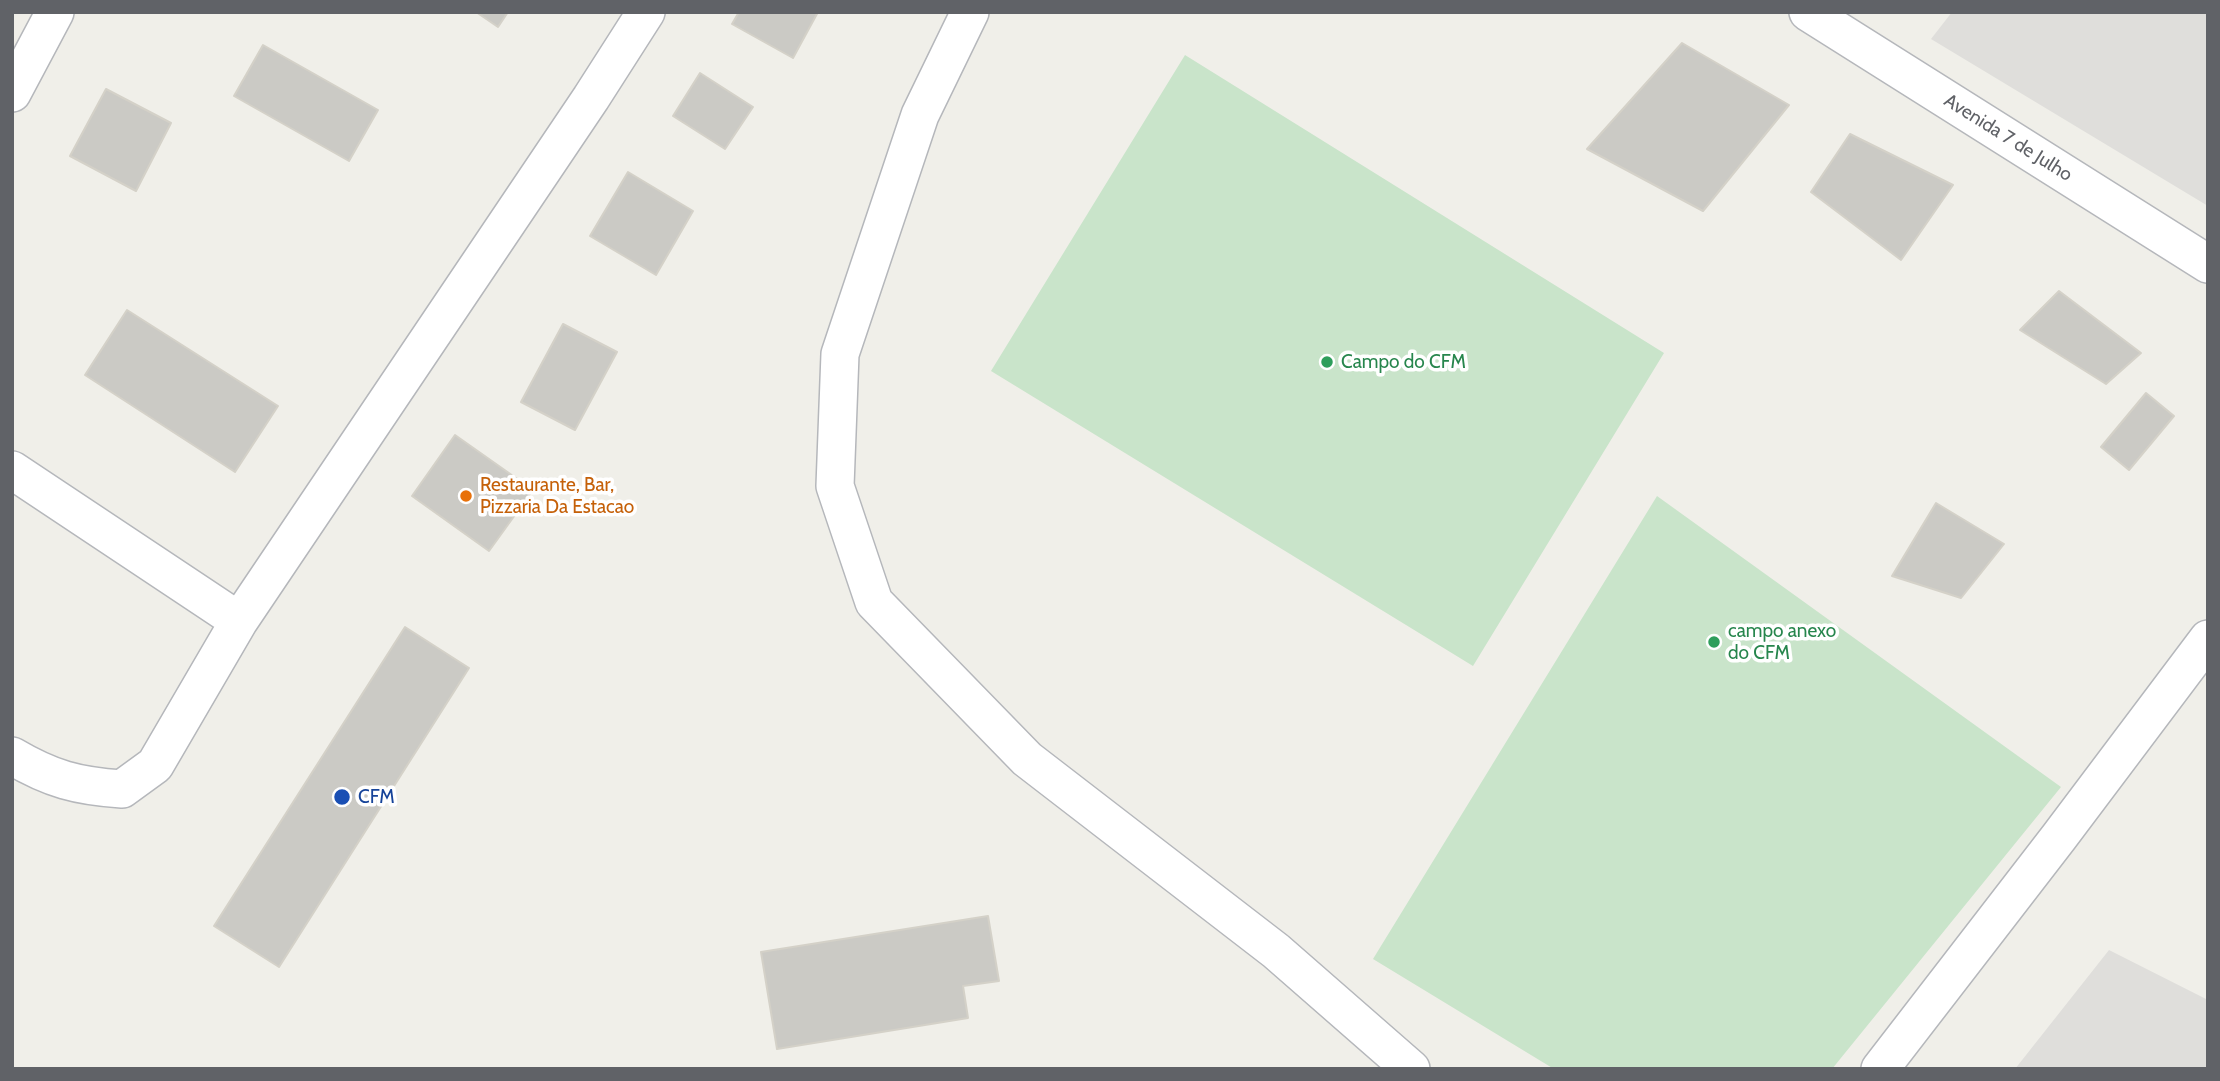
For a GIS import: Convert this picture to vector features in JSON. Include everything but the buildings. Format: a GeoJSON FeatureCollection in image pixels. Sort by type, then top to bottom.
{"type":"FeatureCollection","features":[{"type":"Feature","properties":{"kind":"street"},"geometry":{"type":"LineString","coordinates":[[12,93],[55,12]]}},
{"type":"Feature","properties":{"kind":"street"},"geometry":{"type":"LineString","coordinates":[[12,756],[40,773],[88,786],[122,789],[155,765],[239,621],[584,110],[646,12]]}},
{"type":"Feature","properties":{"kind":"street"},"geometry":{"type":"LineString","coordinates":[[970,12],[920,114],[840,354],[835,486],[874,602],[1027,759],[1276,951],[1411,1069]]}},
{"type":"Feature","properties":{"kind":"street","name":"Avenida 7 de Julho"},"geometry":{"type":"LineString","coordinates":[[1808,12],[1851,23],[2208,264]]}},
{"type":"Feature","properties":{"kind":"street"},"geometry":{"type":"LineString","coordinates":[[12,470],[239,621]]}},
{"type":"Feature","properties":{"kind":"street"},"geometry":{"type":"LineString","coordinates":[[1880,1069],[2208,639]]}},
{"type":"Feature","properties":{"kind":"shaded area"},"geometry":{"type":"Polygon","coordinates":[[[1952,12],[2208,12],[2208,206],[1931,39],[1952,12]]]}},
{"type":"Feature","properties":{"kind":"shaded area"},"geometry":{"type":"Polygon","coordinates":[[[2109,950],[2208,1000],[2208,1069],[2015,1069],[2109,950]]]}},
{"type":"Feature","properties":{"kind":"green space","name":"Campo do CFM"},"geometry":{"type":"Polygon","coordinates":[[[1185,55],[1664,353],[1473,666],[991,371],[1185,55]]]}},
{"type":"Feature","properties":{"kind":"green space","name":"campo anexo do CFM"},"geometry":{"type":"Polygon","coordinates":[[[1657,496],[2061,787],[1832,1069],[1554,1069],[1373,959],[1657,496]]]}},
{"type":"Feature","properties":{"kind":"place","name":"Campo do CFM"},"geometry":{"type":"Point","coordinates":[1327,362]}},
{"type":"Feature","properties":{"kind":"place","name":"Restaurante, Bar, Pizzaria Da Estacao"},"geometry":{"type":"Point","coordinates":[466,496]}},
{"type":"Feature","properties":{"kind":"place","name":"campo anexo do CFM"},"geometry":{"type":"Point","coordinates":[1714,642]}},
{"type":"Feature","properties":{"kind":"place","name":"CFM"},"geometry":{"type":"Point","coordinates":[342,797]}}]}
